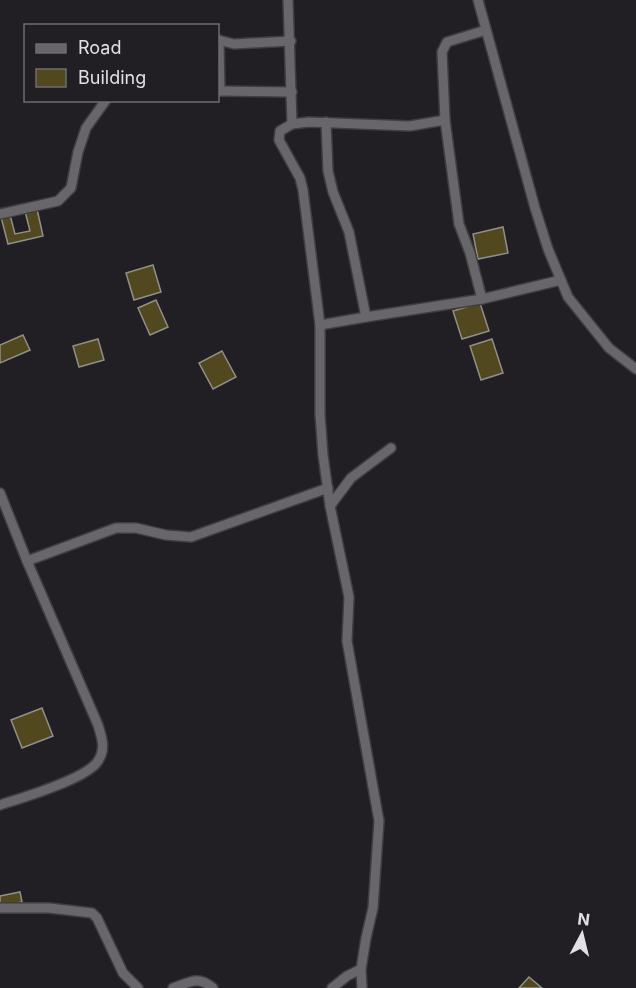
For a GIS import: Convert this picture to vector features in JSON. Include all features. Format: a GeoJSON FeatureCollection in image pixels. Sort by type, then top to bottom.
{"type":"FeatureCollection","features":[{"type":"Feature","properties":{"kind":"street"},"geometry":{"type":"LineString","coordinates":[[288,0],[292,124]]}},
{"type":"Feature","properties":{"kind":"street"},"geometry":{"type":"LineString","coordinates":[[478,0],[506,94],[535,208],[548,249],[568,297],[609,348],[636,369]]}},
{"type":"Feature","properties":{"kind":"street"},"geometry":{"type":"LineString","coordinates":[[482,299],[470,253],[459,224],[446,120],[443,47],[452,40],[486,30]]}},
{"type":"Feature","properties":{"kind":"street"},"geometry":{"type":"LineString","coordinates":[[219,40],[234,44],[291,41]]}},
{"type":"Feature","properties":{"kind":"street"},"geometry":{"type":"LineString","coordinates":[[219,91],[292,92]]}},
{"type":"Feature","properties":{"kind":"street"},"geometry":{"type":"LineString","coordinates":[[0,214],[58,201],[71,188],[78,152],[86,128],[105,102]]}},
{"type":"Feature","properties":{"kind":"street"},"geometry":{"type":"LineString","coordinates":[[363,988],[362,969],[373,908],[379,821],[347,641],[349,597],[330,506],[320,414],[320,325],[303,190],[300,178],[279,140],[280,131],[292,124],[309,122],[410,126],[446,120]]}},
{"type":"Feature","properties":{"kind":"street"},"geometry":{"type":"LineString","coordinates":[[326,123],[328,171],[333,192],[349,232],[366,317]]}},
{"type":"Feature","properties":{"kind":"street"},"geometry":{"type":"LineString","coordinates":[[320,325],[482,299],[561,280]]}},
{"type":"Feature","properties":{"kind":"street"},"geometry":{"type":"LineString","coordinates":[[330,506],[351,478],[391,448]]}},
{"type":"Feature","properties":{"kind":"street"},"geometry":{"type":"LineString","coordinates":[[27,561],[116,528],[136,528],[166,535],[191,537],[328,488]]}},
{"type":"Feature","properties":{"kind":"street"},"geometry":{"type":"LineString","coordinates":[[0,493],[98,725],[104,746],[98,762],[83,774],[0,805]]}},
{"type":"Feature","properties":{"kind":"street"},"geometry":{"type":"LineString","coordinates":[[0,908],[49,908],[92,913],[97,918],[123,973],[138,988]]}},
{"type":"Feature","properties":{"kind":"street"},"geometry":{"type":"LineString","coordinates":[[332,988],[346,976],[362,969]]}},
{"type":"Feature","properties":{"kind":"street"},"geometry":{"type":"LineString","coordinates":[[173,988],[198,979],[207,982],[213,988]]}},
{"type":"Feature","properties":{"kind":"building"},"geometry":{"type":"Polygon","coordinates":[[[37,209],[43,236],[8,244],[1,217],[10,215],[15,234],[30,231],[25,211],[37,209]]]}},
{"type":"Feature","properties":{"kind":"building"},"geometry":{"type":"Polygon","coordinates":[[[503,227],[508,253],[478,259],[473,234],[503,227]]]}},
{"type":"Feature","properties":{"kind":"building"},"geometry":{"type":"Polygon","coordinates":[[[153,265],[161,292],[134,300],[126,273],[153,265]]]}},
{"type":"Feature","properties":{"kind":"building"},"geometry":{"type":"Polygon","coordinates":[[[156,300],[168,327],[150,335],[138,308],[156,300]]]}},
{"type":"Feature","properties":{"kind":"building"},"geometry":{"type":"Polygon","coordinates":[[[480,303],[489,331],[462,339],[453,311],[480,303]]]}},
{"type":"Feature","properties":{"kind":"building"},"geometry":{"type":"Polygon","coordinates":[[[23,335],[30,350],[0,363],[0,345],[23,335]]]}},
{"type":"Feature","properties":{"kind":"building"},"geometry":{"type":"Polygon","coordinates":[[[98,339],[104,360],[79,367],[73,346],[98,339]]]}},
{"type":"Feature","properties":{"kind":"building"},"geometry":{"type":"Polygon","coordinates":[[[492,339],[503,373],[481,380],[470,346],[492,339]]]}},
{"type":"Feature","properties":{"kind":"building"},"geometry":{"type":"Polygon","coordinates":[[[222,351],[236,377],[213,389],[199,363],[222,351]]]}},
{"type":"Feature","properties":{"kind":"building"},"geometry":{"type":"Polygon","coordinates":[[[42,708],[53,736],[22,748],[11,720],[42,708]]]}},
{"type":"Feature","properties":{"kind":"building"},"geometry":{"type":"Polygon","coordinates":[[[20,892],[22,902],[0,906],[0,896],[20,892]]]}},
{"type":"Feature","properties":{"kind":"building"},"geometry":{"type":"Polygon","coordinates":[[[529,977],[542,988],[519,988],[529,977]]]}}]}
